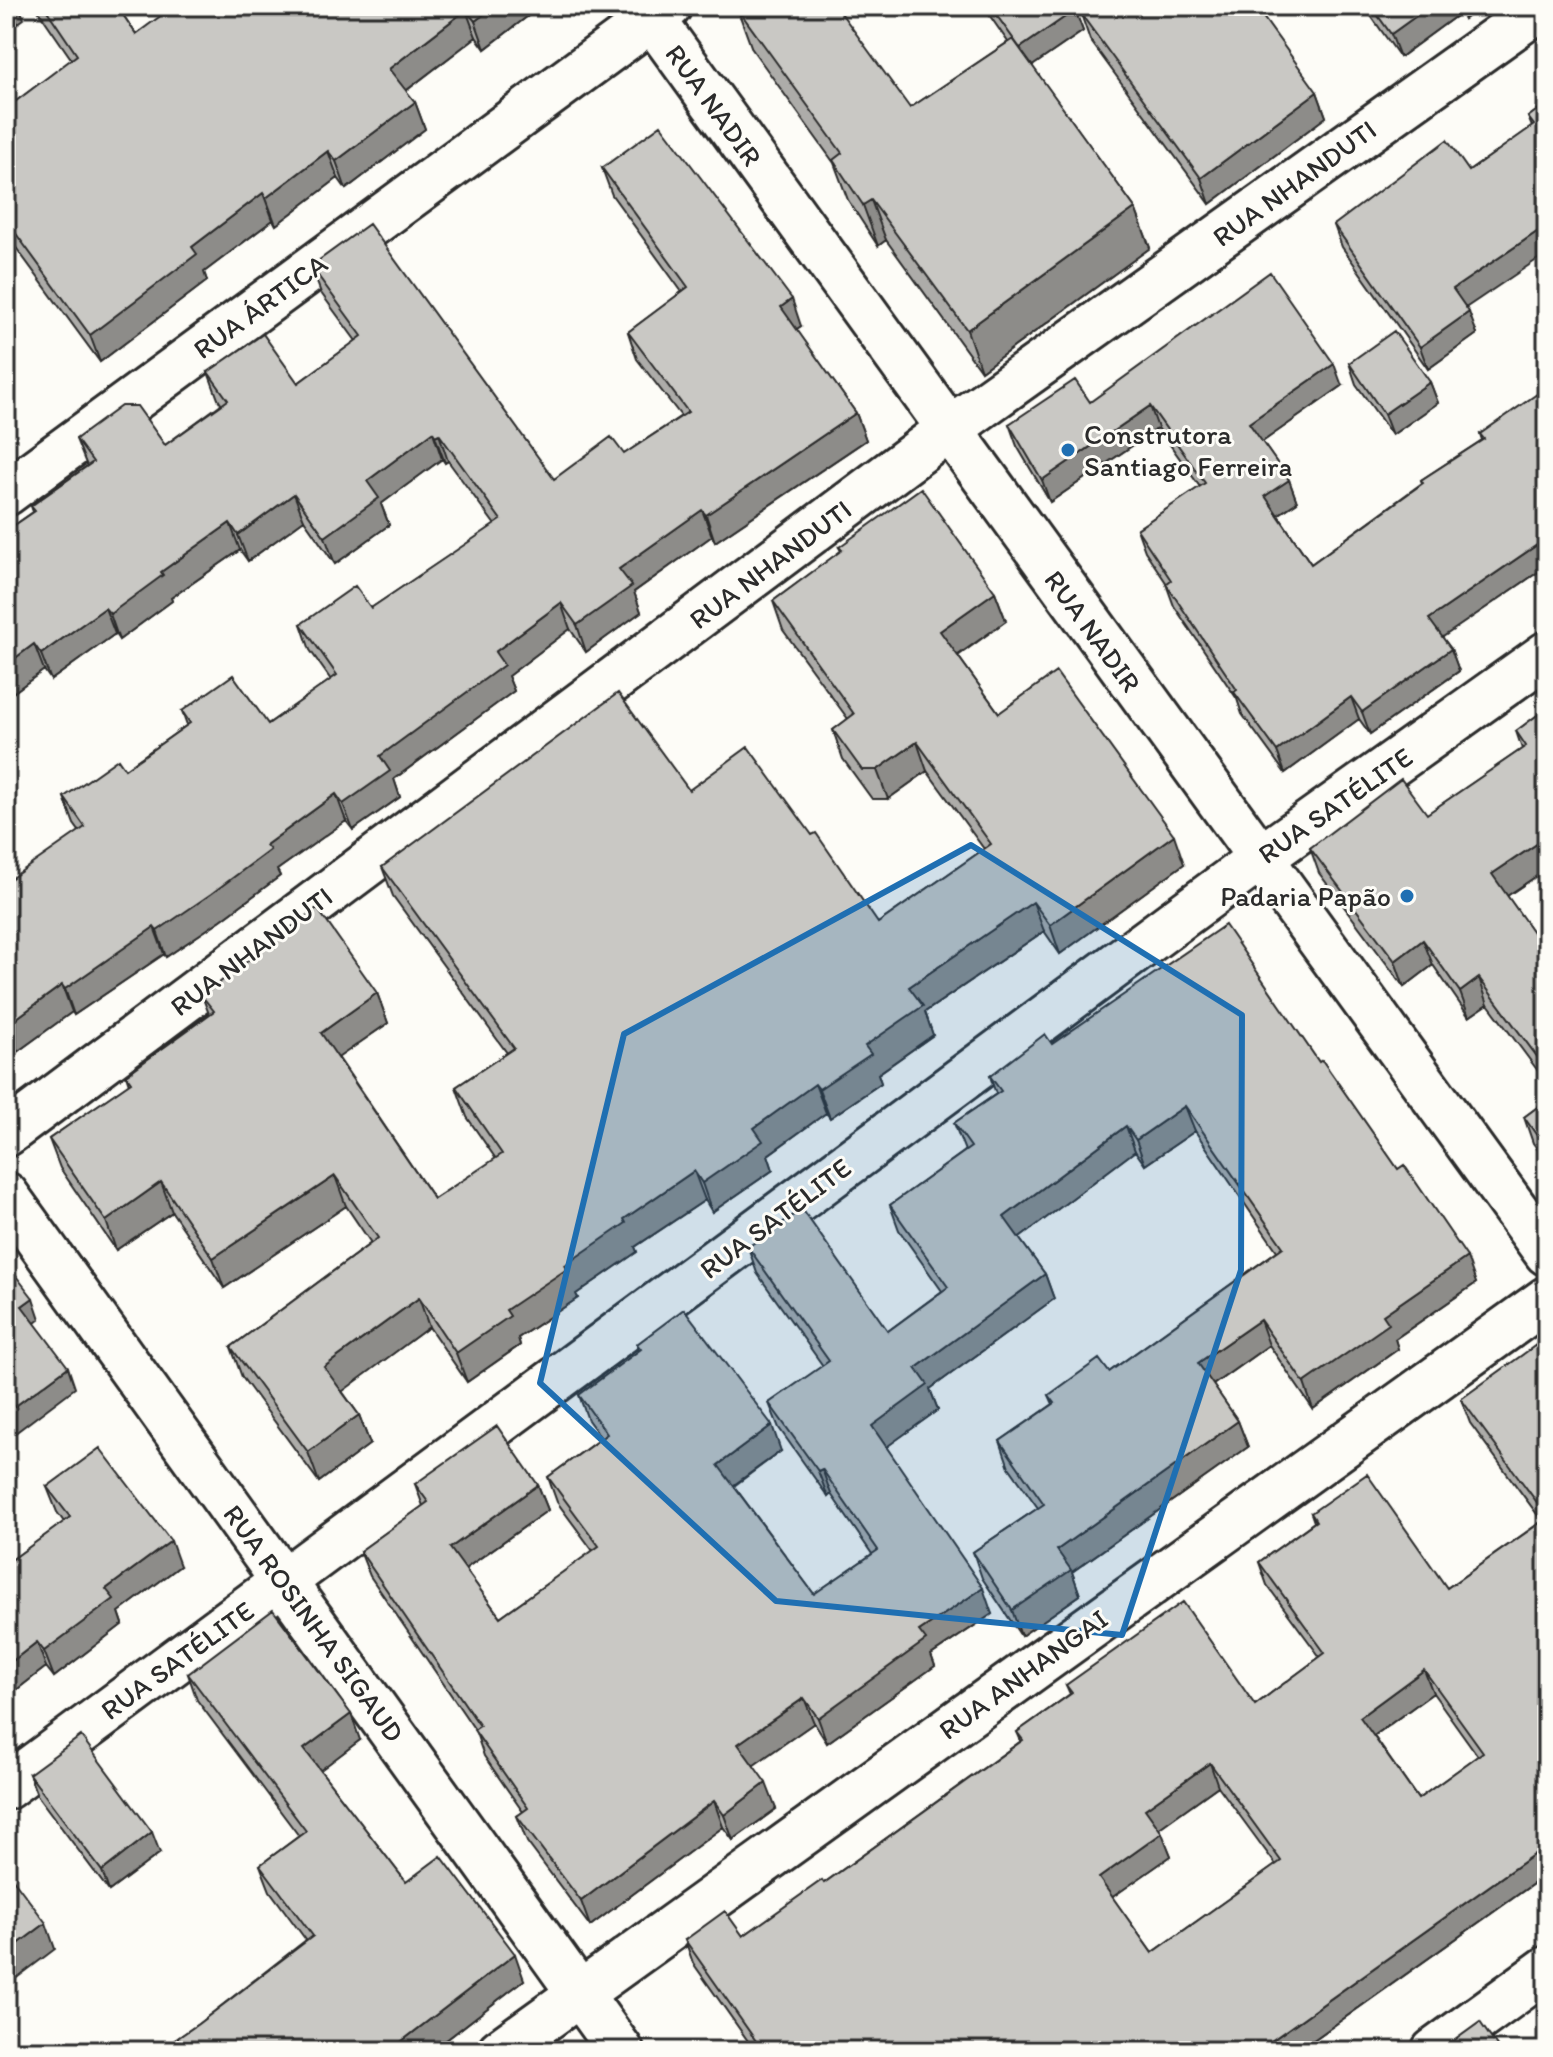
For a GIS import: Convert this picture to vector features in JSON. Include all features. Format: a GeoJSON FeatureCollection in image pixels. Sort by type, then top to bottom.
{"type":"FeatureCollection","features":[{"type":"Feature","properties":{"kind":"street","name":"RUA NHANDUTI"},"geometry":{"type":"LineString","coordinates":[[6,1134],[948,430],[1543,6]]}},
{"type":"Feature","properties":{"kind":"street","name":"RUA NADIR"},"geometry":{"type":"LineString","coordinates":[[655,10],[948,430],[1547,1253]]}},
{"type":"Feature","properties":{"kind":"street","name":"RUA ÁRTICA"},"geometry":{"type":"LineString","coordinates":[[6,493],[655,10]]}},
{"type":"Feature","properties":{"kind":"street","name":"RUA SATÉLITE"},"geometry":{"type":"LineString","coordinates":[[6,1787],[1259,859],[1547,654]]}},
{"type":"Feature","properties":{"kind":"street","name":"RUA ROSINHA SIGAUD"},"geometry":{"type":"LineString","coordinates":[[6,1195],[621,2051]]}},
{"type":"Feature","properties":{"kind":"street","name":"RUA ANHANGAI"},"geometry":{"type":"LineString","coordinates":[[500,2051],[1547,1299]]}},
{"type":"Feature","properties":{"kind":"street"},"geometry":{"type":"LineString","coordinates":[[1434,2051],[1547,1969]]}},
{"type":"Feature","properties":{"kind":"highlighted area"},"geometry":{"type":"Polygon","coordinates":[[[971,845],[1242,1015],[1241,1270],[1122,1635],[776,1601],[540,1383],[624,1034],[971,845]]]}},
{"type":"Feature","properties":{"kind":"building"},"geometry":{"type":"Polygon","coordinates":[[[44,6],[117,6],[136,34],[174,6],[495,6],[475,21],[466,10],[389,69],[415,102],[336,161],[328,151],[266,198],[263,193],[192,247],[197,254],[90,335],[6,220],[6,96],[12,104],[77,55],[44,6]]]}},
{"type":"Feature","properties":{"kind":"building"},"geometry":{"type":"Polygon","coordinates":[[[836,6],[910,108],[1013,39],[1135,208],[967,330],[871,200],[863,205],[833,160],[842,153],[737,8],[836,6]]]}},
{"type":"Feature","properties":{"kind":"building"},"geometry":{"type":"Polygon","coordinates":[[[990,6],[1073,6],[1075,10],[1020,48],[990,6]]]}},
{"type":"Feature","properties":{"kind":"building"},"geometry":{"type":"Polygon","coordinates":[[[1091,6],[1255,6],[1317,92],[1201,178],[1081,14],[1091,6]]]}},
{"type":"Feature","properties":{"kind":"building"},"geometry":{"type":"Polygon","coordinates":[[[1371,6],[1430,6],[1391,34],[1371,6]]]}},
{"type":"Feature","properties":{"kind":"building"},"geometry":{"type":"Polygon","coordinates":[[[1547,103],[1547,225],[1453,289],[1469,312],[1420,347],[1334,225],[1447,140],[1469,171],[1534,125],[1528,117],[1547,103]]]}},
{"type":"Feature","properties":{"kind":"building"},"geometry":{"type":"Polygon","coordinates":[[[661,125],[792,299],[781,307],[856,413],[706,515],[702,510],[619,569],[632,586],[577,625],[561,603],[495,652],[504,665],[380,756],[390,771],[343,804],[336,794],[266,845],[270,850],[211,894],[157,931],[154,927],[65,989],[62,985],[6,1026],[6,882],[85,827],[64,797],[118,759],[125,769],[190,723],[182,711],[233,675],[268,724],[337,675],[301,624],[355,586],[371,608],[501,520],[439,434],[435,436],[433,432],[367,481],[379,498],[325,537],[294,494],[238,535],[230,523],[161,572],[163,575],[110,614],[105,608],[41,654],[34,644],[6,665],[6,531],[35,511],[31,506],[93,462],[76,439],[121,406],[137,406],[165,445],[228,400],[208,372],[263,334],[298,383],[362,336],[311,266],[369,224],[554,479],[611,437],[624,454],[688,412],[628,332],[688,287],[602,168],[661,125]]]}},
{"type":"Feature","properties":{"kind":"building"},"geometry":{"type":"Polygon","coordinates":[[[1270,272],[1334,364],[1249,423],[1289,480],[1265,496],[1311,564],[1423,483],[1421,480],[1484,439],[1480,434],[1537,394],[1541,401],[1547,397],[1547,538],[1429,619],[1451,649],[1362,712],[1351,697],[1277,751],[1234,692],[1237,690],[1166,584],[1171,580],[1137,529],[1205,483],[1150,406],[1042,480],[1009,424],[1075,380],[1090,402],[1270,272]]]}},
{"type":"Feature","properties":{"kind":"building"},"geometry":{"type":"Polygon","coordinates":[[[1394,331],[1430,382],[1384,414],[1349,363],[1394,331]]]}},
{"type":"Feature","properties":{"kind":"building"},"geometry":{"type":"Polygon","coordinates":[[[921,488],[995,592],[940,631],[999,713],[1056,672],[1174,835],[1050,925],[1033,902],[909,987],[923,1006],[865,1046],[871,1054],[819,1089],[815,1084],[754,1128],[763,1141],[702,1183],[694,1171],[624,1219],[626,1223],[565,1265],[567,1269],[506,1310],[510,1316],[456,1353],[419,1298],[324,1367],[359,1415],[308,1452],[231,1347],[378,1238],[335,1176],[213,1258],[161,1182],[106,1221],[49,1139],[131,1082],[126,1075],[214,1011],[202,996],[317,908],[377,993],[321,1033],[434,1199],[502,1154],[456,1087],[514,1048],[382,867],[618,693],[689,790],[748,747],[812,835],[816,833],[878,923],[991,844],[917,742],[877,770],[862,770],[833,730],[854,714],[773,601],[842,550],[839,547],[921,488]]]}},
{"type":"Feature","properties":{"kind":"building"},"geometry":{"type":"Polygon","coordinates":[[[1547,708],[1547,837],[1492,874],[1547,952],[1547,1070],[1479,978],[1460,992],[1423,940],[1395,961],[1310,848],[1401,779],[1427,814],[1526,746],[1516,731],[1547,708]]]}},
{"type":"Feature","properties":{"kind":"building"},"geometry":{"type":"Polygon","coordinates":[[[1225,925],[1319,1062],[1322,1060],[1398,1169],[1404,1165],[1467,1257],[1383,1315],[1389,1324],[1304,1383],[1260,1320],[1198,1363],[1238,1421],[1057,1550],[1071,1570],[1012,1610],[973,1552],[1044,1504],[1000,1441],[1055,1403],[1049,1395],[1099,1359],[1109,1372],[1283,1247],[1185,1106],[1136,1140],[1126,1126],[1004,1217],[1045,1274],[916,1368],[928,1385],[872,1426],[983,1588],[919,1631],[926,1640],[818,1718],[804,1698],[738,1744],[766,1783],[724,1815],[714,1801],[581,1901],[517,1816],[528,1808],[474,1730],[480,1726],[360,1551],[428,1502],[415,1484],[497,1426],[538,1485],[450,1548],[500,1617],[599,1546],[548,1477],[607,1434],[579,1395],[641,1349],[637,1344],[684,1309],[772,1425],[718,1465],[814,1594],[878,1550],[822,1469],[818,1471],[769,1403],[829,1361],[748,1247],[802,1209],[888,1331],[948,1287],[890,1205],[971,1147],[954,1123],[1001,1091],[990,1076],[1045,1034],[1052,1044],[1225,925]]]}},
{"type":"Feature","properties":{"kind":"building"},"geometry":{"type":"Polygon","coordinates":[[[1547,1100],[1547,1150],[1524,1117],[1547,1100]]]}},
{"type":"Feature","properties":{"kind":"building"},"geometry":{"type":"Polygon","coordinates":[[[6,1263],[33,1298],[22,1306],[68,1367],[6,1413],[6,1263]]]}},
{"type":"Feature","properties":{"kind":"building"},"geometry":{"type":"Polygon","coordinates":[[[1536,1345],[1547,1360],[1547,1516],[1461,1399],[1536,1345]]]}},
{"type":"Feature","properties":{"kind":"building"},"geometry":{"type":"Polygon","coordinates":[[[100,1448],[171,1541],[106,1589],[114,1599],[44,1651],[37,1642],[6,1666],[6,1564],[70,1517],[47,1487],[100,1448]]]}},
{"type":"Feature","properties":{"kind":"building"},"geometry":{"type":"Polygon","coordinates":[[[1367,1474],[1447,1588],[1547,1518],[1547,1845],[1257,2051],[763,2051],[685,1940],[725,1911],[743,1936],[822,1880],[824,1883],[1023,1740],[1017,1732],[1072,1693],[1066,1685],[1183,1602],[1255,1705],[1325,1653],[1259,1562],[1316,1521],[1311,1513],[1367,1474]],[[1424,1670],[1360,1717],[1418,1799],[1483,1752],[1424,1670]],[[1210,1763],[1145,1809],[1162,1833],[1099,1878],[1152,1953],[1281,1861],[1210,1763]]]}},
{"type":"Feature","properties":{"kind":"building"},"geometry":{"type":"Polygon","coordinates":[[[273,1610],[351,1714],[304,1749],[406,1882],[441,1856],[515,1954],[389,2051],[159,2051],[313,1936],[260,1865],[306,1831],[188,1674],[273,1610]]]}},
{"type":"Feature","properties":{"kind":"building"},"geometry":{"type":"Polygon","coordinates":[[[81,1736],[152,1832],[102,1871],[29,1774],[81,1736]]]}},
{"type":"Feature","properties":{"kind":"building"},"geometry":{"type":"Polygon","coordinates":[[[6,1870],[46,1923],[6,1953],[6,1870]]]}},
{"type":"Feature","properties":{"kind":"building"},"geometry":{"type":"Polygon","coordinates":[[[1480,2022],[1500,2051],[1440,2051],[1441,2050],[1480,2022]]]}},
{"type":"Feature","properties":{"kind":"place","name":"Construtora Santiago Ferreira"},"geometry":{"type":"Point","coordinates":[1068,450]}},
{"type":"Feature","properties":{"kind":"place","name":"Padaria Papão"},"geometry":{"type":"Point","coordinates":[1407,896]}}]}
